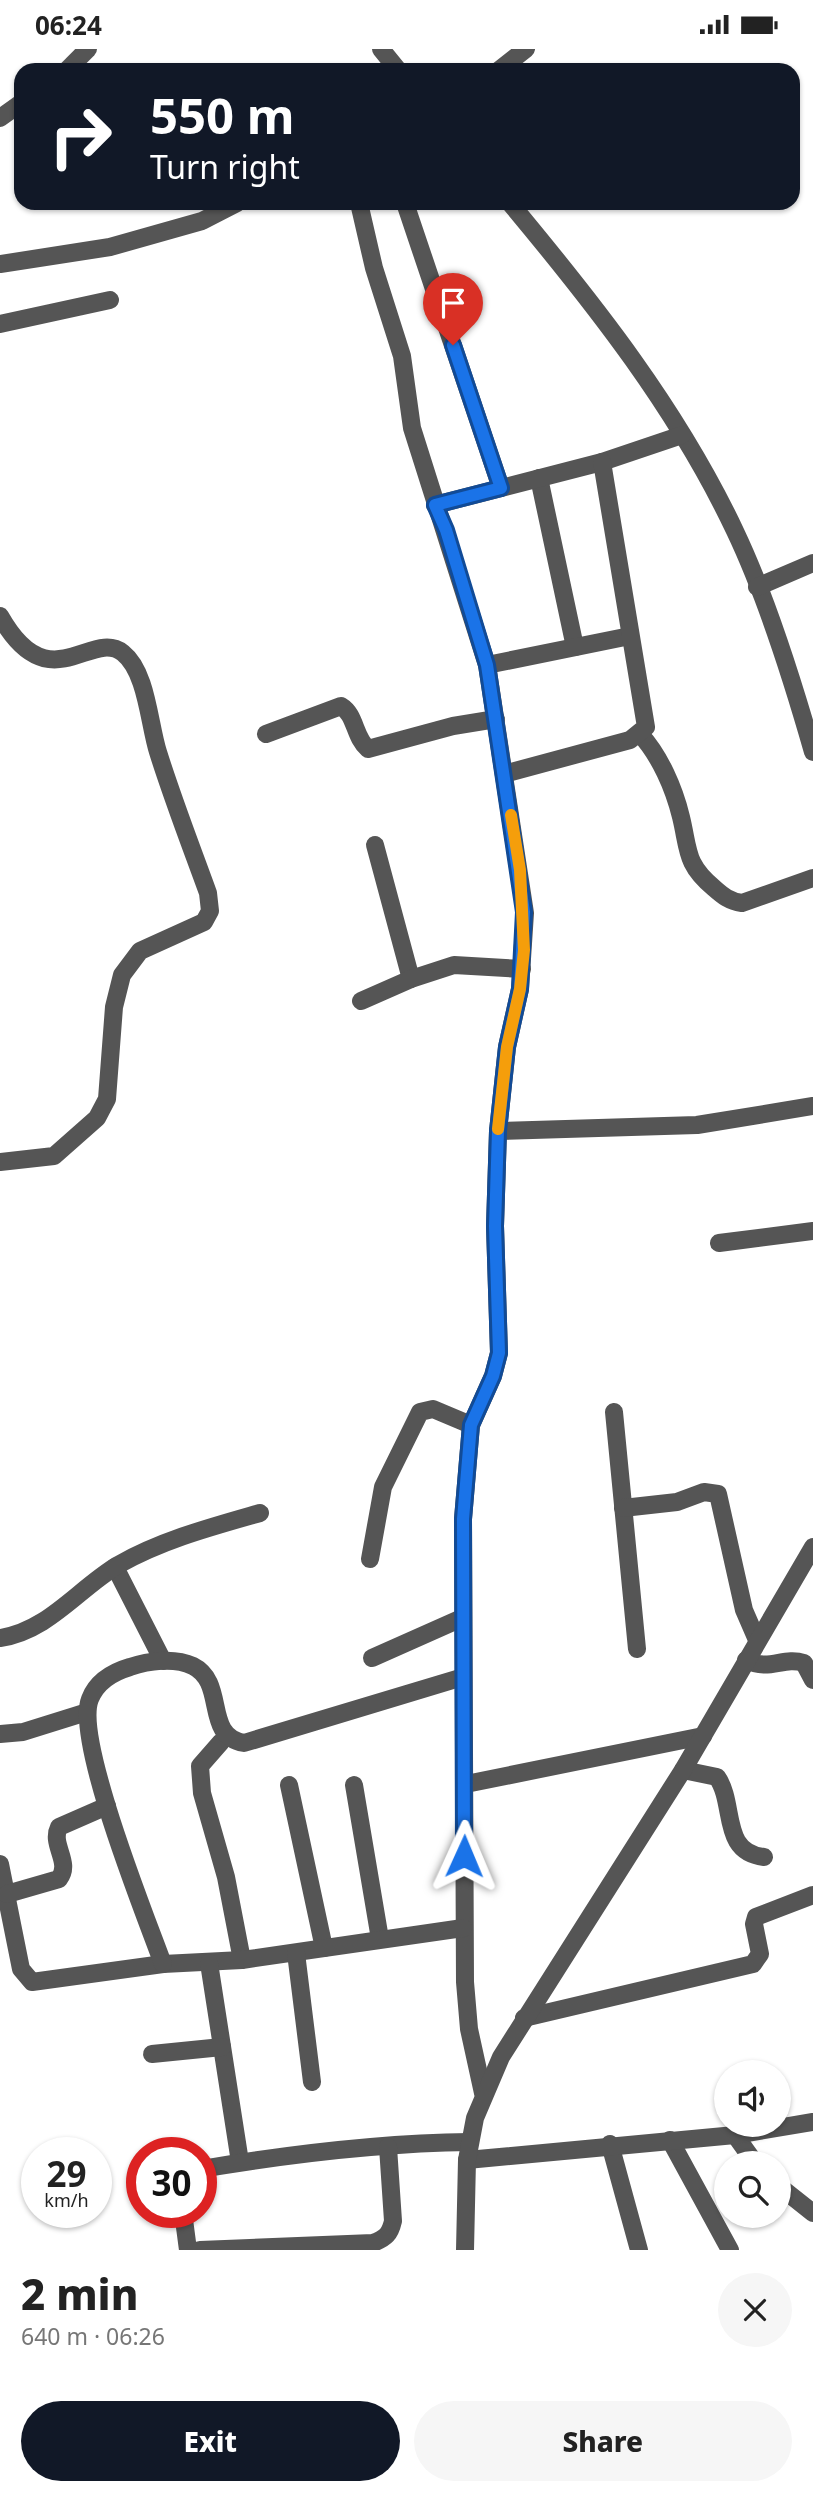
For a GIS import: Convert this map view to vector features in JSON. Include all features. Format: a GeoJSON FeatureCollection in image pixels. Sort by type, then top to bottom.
{"type":"FeatureCollection","features":[{"type":"Feature","properties":{"kind":"street"},"geometry":{"type":"LineString","coordinates":[[74,63],[88,49]]}},
{"type":"Feature","properties":{"kind":"street"},"geometry":{"type":"LineString","coordinates":[[382,49],[393,63]]}},
{"type":"Feature","properties":{"kind":"street"},"geometry":{"type":"LineString","coordinates":[[508,63],[526,49]]}},
{"type":"Feature","properties":{"kind":"street"},"geometry":{"type":"LineString","coordinates":[[0,264],[110,247],[202,221],[223,210]]}},
{"type":"Feature","properties":{"kind":"street"},"geometry":{"type":"LineString","coordinates":[[361,210],[374,268],[402,356],[412,428],[435,505],[450,541],[487,665],[524,912],[522,969],[507,1047],[498,1131],[495,1226],[499,1353],[493,1376],[471,1425],[463,1519],[462,1618],[466,1783],[463,1928],[469,2029],[483,2093]]}},
{"type":"Feature","properties":{"kind":"street"},"geometry":{"type":"LineString","coordinates":[[407,210],[501,488]]}},
{"type":"Feature","properties":{"kind":"street"},"geometry":{"type":"LineString","coordinates":[[516,210],[579,286],[647,378],[736,533],[813,752]]}},
{"type":"Feature","properties":{"kind":"street"},"geometry":{"type":"LineString","coordinates":[[0,324],[110,300]]}},
{"type":"Feature","properties":{"kind":"street"},"geometry":{"type":"LineString","coordinates":[[435,505],[601,462],[682,435]]}},
{"type":"Feature","properties":{"kind":"street"},"geometry":{"type":"LineString","coordinates":[[504,774],[629,740],[646,727],[647,717],[601,462]]}},
{"type":"Feature","properties":{"kind":"street"},"geometry":{"type":"LineString","coordinates":[[539,478],[575,647]]}},
{"type":"Feature","properties":{"kind":"street"},"geometry":{"type":"LineString","coordinates":[[757,587],[813,563]]}},
{"type":"Feature","properties":{"kind":"street"},"geometry":{"type":"LineString","coordinates":[[0,616],[18,640],[41,659],[56,660],[108,648],[125,654],[144,693],[157,751],[208,893],[210,911],[204,922],[194,929],[141,951],[122,975],[114,1007],[107,1099],[97,1118],[54,1156],[0,1163]]}},
{"type":"Feature","properties":{"kind":"street"},"geometry":{"type":"LineString","coordinates":[[487,665],[631,636]]}},
{"type":"Feature","properties":{"kind":"street"},"geometry":{"type":"LineString","coordinates":[[266,734],[341,706],[349,712],[359,739],[368,749],[442,728],[496,719]]}},
{"type":"Feature","properties":{"kind":"street"},"geometry":{"type":"LineString","coordinates":[[640,734],[651,747],[675,797],[688,858],[695,871],[718,892],[730,901],[742,903],[813,878]]}},
{"type":"Feature","properties":{"kind":"street"},"geometry":{"type":"LineString","coordinates":[[374,845],[411,979]]}},
{"type":"Feature","properties":{"kind":"street"},"geometry":{"type":"LineString","coordinates":[[361,1002],[411,979],[454,965],[522,969]]}},
{"type":"Feature","properties":{"kind":"street"},"geometry":{"type":"LineString","coordinates":[[498,1131],[697,1125],[813,1105]]}},
{"type":"Feature","properties":{"kind":"street"},"geometry":{"type":"LineString","coordinates":[[719,1243],[813,1231]]}},
{"type":"Feature","properties":{"kind":"street"},"geometry":{"type":"LineString","coordinates":[[370,1559],[383,1487],[420,1412],[433,1409],[471,1425]]}},
{"type":"Feature","properties":{"kind":"street"},"geometry":{"type":"LineString","coordinates":[[614,1412],[637,1649]]}},
{"type":"Feature","properties":{"kind":"street"},"geometry":{"type":"LineString","coordinates":[[623,1508],[677,1501],[711,1491],[718,1494],[744,1610],[757,1640]]}},
{"type":"Feature","properties":{"kind":"street"},"geometry":{"type":"LineString","coordinates":[[0,1638],[25,1632],[46,1620],[115,1567],[177,1538],[260,1513]]}},
{"type":"Feature","properties":{"kind":"street"},"geometry":{"type":"LineString","coordinates":[[465,2250],[469,2151],[483,2093],[524,2018],[683,1770],[813,1547]]}},
{"type":"Feature","properties":{"kind":"street"},"geometry":{"type":"LineString","coordinates":[[115,1567],[163,1661]]}},
{"type":"Feature","properties":{"kind":"street"},"geometry":{"type":"LineString","coordinates":[[372,1658],[462,1618]]}},
{"type":"Feature","properties":{"kind":"street"},"geometry":{"type":"LineString","coordinates":[[746,1660],[771,1666],[795,1660],[812,1673]]}},
{"type":"Feature","properties":{"kind":"street"},"geometry":{"type":"LineString","coordinates":[[163,1964],[107,1805],[89,1737],[89,1699],[98,1685],[111,1674],[163,1661],[192,1666],[205,1676],[213,1690],[218,1722],[224,1733],[232,1741],[244,1743],[463,1677]]}},
{"type":"Feature","properties":{"kind":"street"},"geometry":{"type":"LineString","coordinates":[[0,1734],[23,1732],[87,1712]]}},
{"type":"Feature","properties":{"kind":"street"},"geometry":{"type":"LineString","coordinates":[[466,1783],[703,1736]]}},
{"type":"Feature","properties":{"kind":"street"},"geometry":{"type":"LineString","coordinates":[[221,1742],[200,1766],[202,1793],[226,1877],[242,1960]]}},
{"type":"Feature","properties":{"kind":"street"},"geometry":{"type":"LineString","coordinates":[[683,1770],[716,1777],[735,1839],[748,1854],[764,1857]]}},
{"type":"Feature","properties":{"kind":"street"},"geometry":{"type":"LineString","coordinates":[[289,1785],[324,1948]]}},
{"type":"Feature","properties":{"kind":"street"},"geometry":{"type":"LineString","coordinates":[[354,1785],[380,1940]]}},
{"type":"Feature","properties":{"kind":"street"},"geometry":{"type":"LineString","coordinates":[[7,1894],[59,1879],[64,1865],[56,1838],[59,1827],[107,1805]]}},
{"type":"Feature","properties":{"kind":"street"},"geometry":{"type":"LineString","coordinates":[[0,1864],[21,1969],[32,1982],[41,1983],[163,1964],[242,1960],[463,1928]]}},
{"type":"Feature","properties":{"kind":"street"},"geometry":{"type":"LineString","coordinates":[[524,2018],[753,1964],[760,1954],[754,1924],[756,1917],[813,1895]]}},
{"type":"Feature","properties":{"kind":"street"},"geometry":{"type":"LineString","coordinates":[[296,1953],[312,2082]]}},
{"type":"Feature","properties":{"kind":"street"},"geometry":{"type":"LineString","coordinates":[[209,1963],[240,2162]]}},
{"type":"Feature","properties":{"kind":"street"},"geometry":{"type":"LineString","coordinates":[[152,2054],[222,2047]]}},
{"type":"Feature","properties":{"kind":"street"},"geometry":{"type":"LineString","coordinates":[[791,2126],[813,2122]]}},
{"type":"Feature","properties":{"kind":"street"},"geometry":{"type":"LineString","coordinates":[[217,2166],[388,2147],[469,2151],[714,2137]]}},
{"type":"Feature","properties":{"kind":"street"},"geometry":{"type":"LineString","coordinates":[[670,2140],[730,2250]]}},
{"type":"Feature","properties":{"kind":"street"},"geometry":{"type":"LineString","coordinates":[[610,2144],[639,2250]]}},
{"type":"Feature","properties":{"kind":"street"},"geometry":{"type":"LineString","coordinates":[[200,2250],[360,2244],[384,2239],[391,2232],[393,2221],[388,2147]]}},
{"type":"Feature","properties":{"kind":"street"},"geometry":{"type":"LineString","coordinates":[[791,2196],[813,2213]]}},
{"type":"Feature","properties":{"kind":"street"},"geometry":{"type":"LineString","coordinates":[[185,2228],[188,2250]]}},
{"type":"Feature","properties":{"kind":"slow traffic"},"geometry":{"type":"LineString","coordinates":[[498,1129],[507,1047],[520,989],[524,950],[520,870],[511,815]]}},
{"type":"Feature","properties":{"kind":"route"},"geometry":{"type":"LineString","coordinates":[[453,345],[501,488],[435,505],[446,530],[487,665],[520,870],[524,912],[520,989],[507,1047],[498,1131],[495,1226],[499,1353],[493,1376],[471,1425],[466,1466],[462,1618],[466,1783],[464,1856]]}}]}
